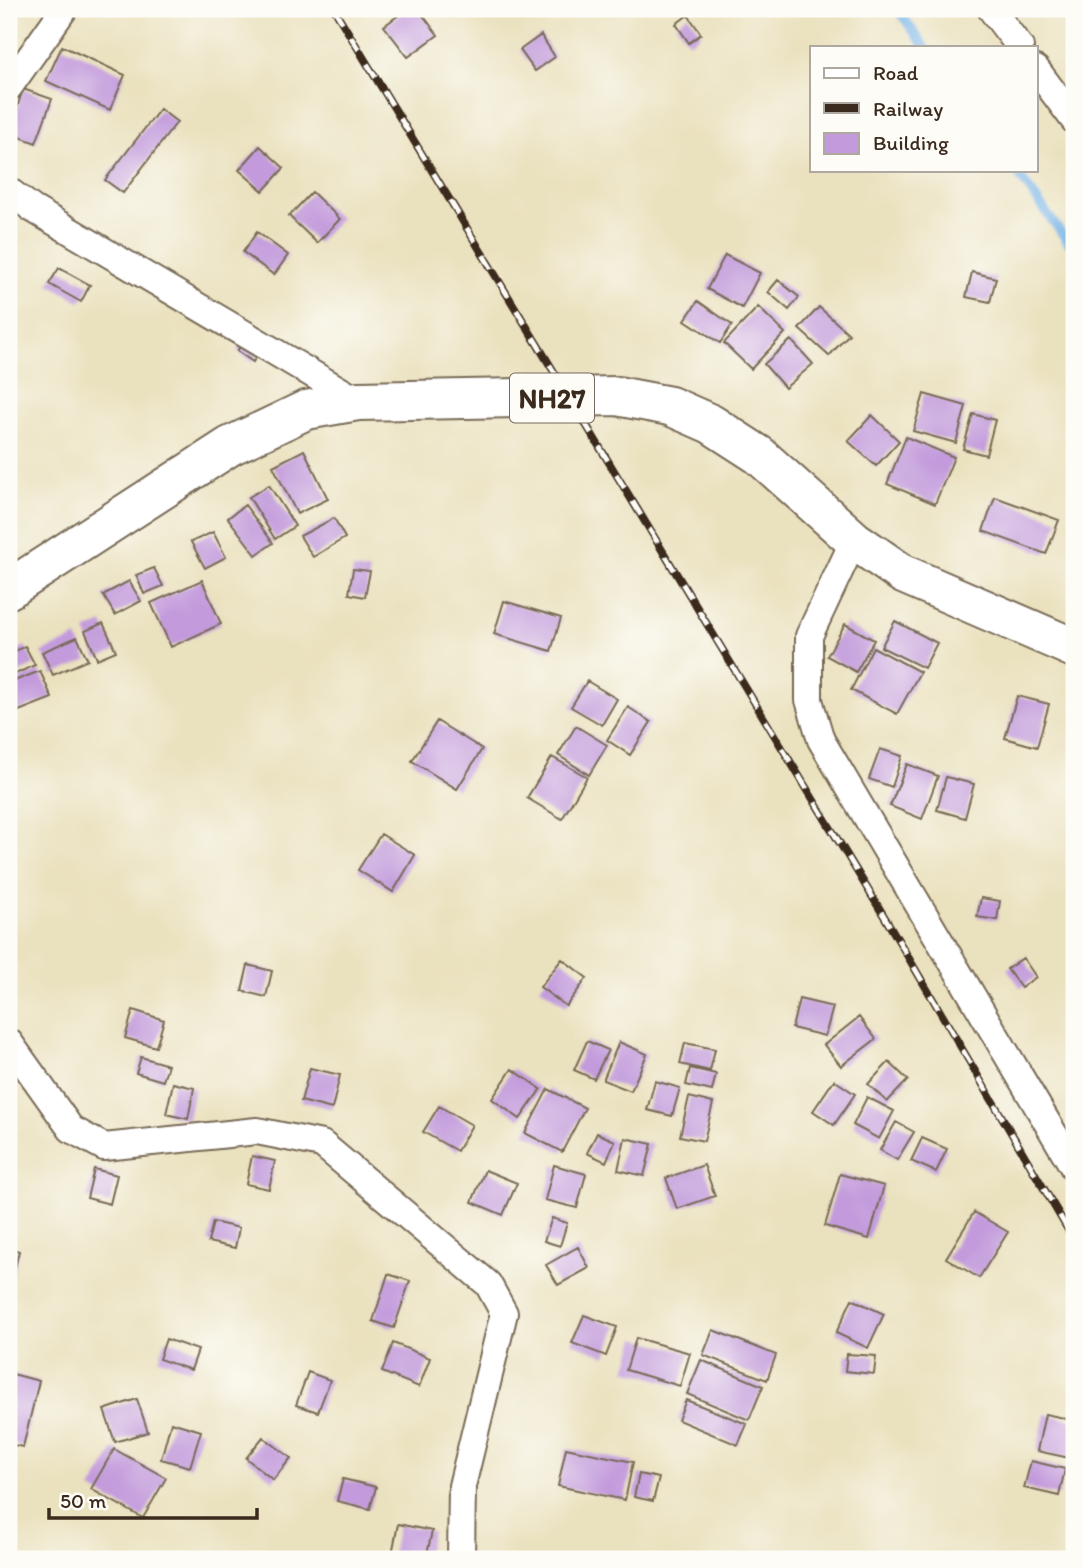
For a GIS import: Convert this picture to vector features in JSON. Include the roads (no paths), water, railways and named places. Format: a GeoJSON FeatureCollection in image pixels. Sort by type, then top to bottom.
{"type":"FeatureCollection","features":[{"type":"Feature","properties":{"kind":"highway","name":"NH27"},"geometry":{"type":"LineString","coordinates":[[9,589],[230,446],[306,410],[358,401],[617,396],[670,406],[711,424],[760,455],[854,540],[904,574],[1074,648]]}},
{"type":"Feature","properties":{"kind":"street"},"geometry":{"type":"LineString","coordinates":[[9,87],[64,9]]}},
{"type":"Feature","properties":{"kind":"street"},"geometry":{"type":"LineString","coordinates":[[991,9],[1019,46]]}},
{"type":"Feature","properties":{"kind":"street"},"geometry":{"type":"LineString","coordinates":[[1038,72],[1074,120]]}},
{"type":"Feature","properties":{"kind":"street"},"geometry":{"type":"LineString","coordinates":[[9,191],[33,209],[358,401]]}},
{"type":"Feature","properties":{"kind":"street"},"geometry":{"type":"LineString","coordinates":[[854,540],[809,636],[809,700],[821,740],[1074,1168]]}},
{"type":"Feature","properties":{"kind":"street"},"geometry":{"type":"LineString","coordinates":[[9,1042],[71,1129],[104,1147],[257,1130],[322,1144],[488,1283],[504,1313],[462,1486],[461,1559]]}},
{"type":"Feature","properties":{"kind":"waterway"},"geometry":{"type":"LineString","coordinates":[[897,9],[924,46]]}},
{"type":"Feature","properties":{"kind":"waterway"},"geometry":{"type":"LineString","coordinates":[[1016,172],[1074,250]]}},
{"type":"Feature","properties":{"kind":"railway"},"geometry":{"type":"LineString","coordinates":[[334,9],[887,921],[1074,1240]]}}]}
